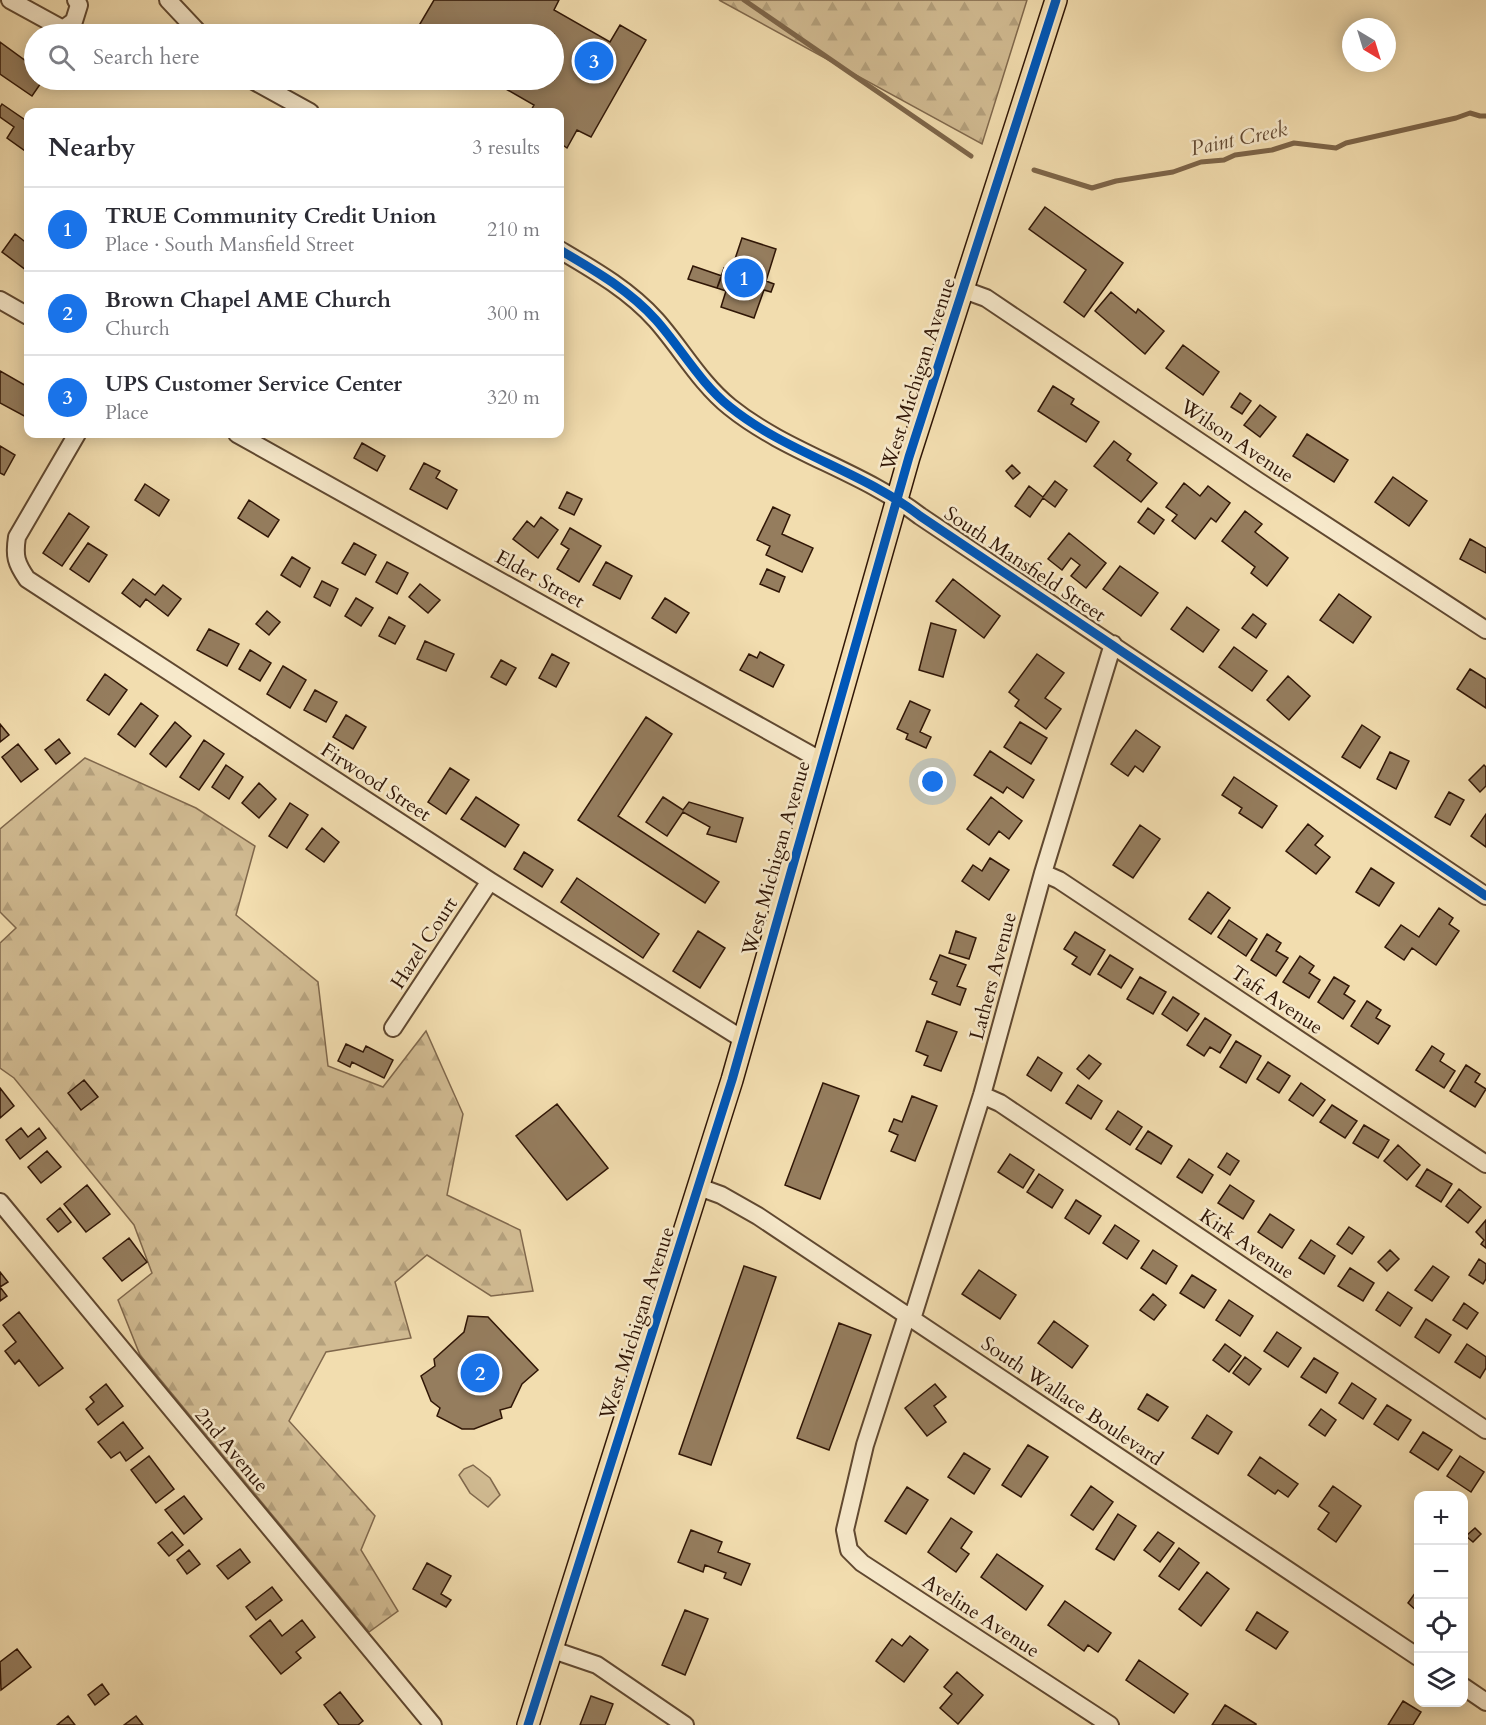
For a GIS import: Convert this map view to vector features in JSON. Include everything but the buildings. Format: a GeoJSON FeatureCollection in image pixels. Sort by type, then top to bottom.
{"type":"FeatureCollection","features":[{"type":"Feature","properties":{"kind":"main road","name":"West Michigan Avenue"},"geometry":{"type":"LineString","coordinates":[[528,1725],[744,1040],[909,457],[1056,0]]}},
{"type":"Feature","properties":{"kind":"street"},"geometry":{"type":"LineString","coordinates":[[10,0],[55,24]]}},
{"type":"Feature","properties":{"kind":"street"},"geometry":{"type":"LineString","coordinates":[[69,24],[74,21],[79,5],[76,0]]}},
{"type":"Feature","properties":{"kind":"street"},"geometry":{"type":"LineString","coordinates":[[168,0],[191,24]]}},
{"type":"Feature","properties":{"kind":"street"},"geometry":{"type":"LineString","coordinates":[[270,90],[303,108]]}},
{"type":"Feature","properties":{"kind":"street","name":"South Mansfield Street"},"geometry":{"type":"LineString","coordinates":[[564,252],[611,280],[638,302],[656,320],[706,384],[729,406],[760,427],[898,499],[1486,896]]}},
{"type":"Feature","properties":{"kind":"street","name":"Wilson Avenue"},"geometry":{"type":"LineString","coordinates":[[964,290],[994,303],[1258,481],[1486,630]]}},
{"type":"Feature","properties":{"kind":"street"},"geometry":{"type":"LineString","coordinates":[[0,300],[24,314]]}},
{"type":"Feature","properties":{"kind":"street","name":"Firwood Street"},"geometry":{"type":"LineString","coordinates":[[74,438],[17,537],[15,554],[18,566],[27,579],[490,881],[744,1040]]}},
{"type":"Feature","properties":{"kind":"street","name":"Elder Street"},"geometry":{"type":"LineString","coordinates":[[244,438],[822,761]]}},
{"type":"Feature","properties":{"kind":"street","name":"Lathers Avenue"},"geometry":{"type":"LineString","coordinates":[[845,1530],[865,1445],[910,1317],[982,1095],[1043,873],[1113,644]]}},
{"type":"Feature","properties":{"kind":"street","name":"Taft Avenue"},"geometry":{"type":"LineString","coordinates":[[1043,873],[1059,880],[1486,1164]]}},
{"type":"Feature","properties":{"kind":"street","name":"Hazel Court"},"geometry":{"type":"LineString","coordinates":[[393,1028],[490,881]]}},
{"type":"Feature","properties":{"kind":"street","name":"Kirk Avenue"},"geometry":{"type":"LineString","coordinates":[[982,1095],[1000,1103],[1486,1430]]}},
{"type":"Feature","properties":{"kind":"street","name":"South Wallace Boulevard"},"geometry":{"type":"LineString","coordinates":[[699,1187],[721,1195],[758,1216],[1414,1654]]}},
{"type":"Feature","properties":{"kind":"street","name":"2nd Avenue"},"geometry":{"type":"LineString","coordinates":[[0,1202],[433,1725]]}},
{"type":"Feature","properties":{"kind":"street","name":"Aveline Avenue"},"geometry":{"type":"LineString","coordinates":[[845,1530],[849,1550],[862,1563],[1110,1725]]}},
{"type":"Feature","properties":{"kind":"street"},"geometry":{"type":"LineString","coordinates":[[553,1650],[597,1665],[685,1725]]}},
{"type":"Feature","properties":{"kind":"street"},"geometry":{"type":"LineString","coordinates":[[1468,1690],[1486,1702]]}},
{"type":"Feature","properties":{"kind":"green space"},"geometry":{"type":"Polygon","coordinates":[[[719,0],[1027,0],[982,144],[719,0]]]}},
{"type":"Feature","properties":{"kind":"green space"},"geometry":{"type":"Polygon","coordinates":[[[85,758],[196,808],[255,846],[236,915],[318,982],[328,1066],[383,1087],[426,1031],[463,1114],[447,1195],[520,1230],[533,1291],[491,1296],[427,1255],[395,1282],[411,1338],[326,1352],[289,1421],[375,1516],[361,1550],[398,1611],[369,1632],[140,1355],[118,1300],[152,1273],[134,1225],[14,1078],[0,1068],[0,943],[16,928],[0,912],[0,829],[85,758]]]}},
{"type":"Feature","properties":{"kind":"green space"},"geometry":{"type":"Polygon","coordinates":[[[473,1465],[490,1478],[500,1495],[488,1507],[470,1493],[459,1475],[464,1469],[473,1465]]]}},
{"type":"Feature","properties":{"kind":"waterway","name":"Paint Creek"},"geometry":{"type":"LineString","coordinates":[[744,0],[971,156]]}},
{"type":"Feature","properties":{"kind":"waterway","name":"Paint Creek"},"geometry":{"type":"LineString","coordinates":[[1034,170],[1092,188],[1116,181],[1173,172],[1201,162],[1224,160],[1235,155],[1272,150],[1294,143],[1336,148],[1346,143],[1470,113],[1486,116]]}},
{"type":"Feature","properties":{"kind":"cycle path"},"geometry":{"type":"LineString","coordinates":[[528,1725],[732,1080],[909,457],[1056,0]]}},
{"type":"Feature","properties":{"kind":"cycle path"},"geometry":{"type":"LineString","coordinates":[[564,252],[611,281],[646,309],[719,398],[752,423],[898,500],[1486,896]]}},
{"type":"Feature","properties":{"kind":"place","name":"UPS Customer Service Center"},"geometry":{"type":"Point","coordinates":[594,61]}},
{"type":"Feature","properties":{"kind":"place","name":"TRUE Community Credit Union"},"geometry":{"type":"Point","coordinates":[744,278]}},
{"type":"Feature","properties":{"kind":"place","name":"Brown Chapel AME Church"},"geometry":{"type":"Point","coordinates":[480,1373]}}]}
